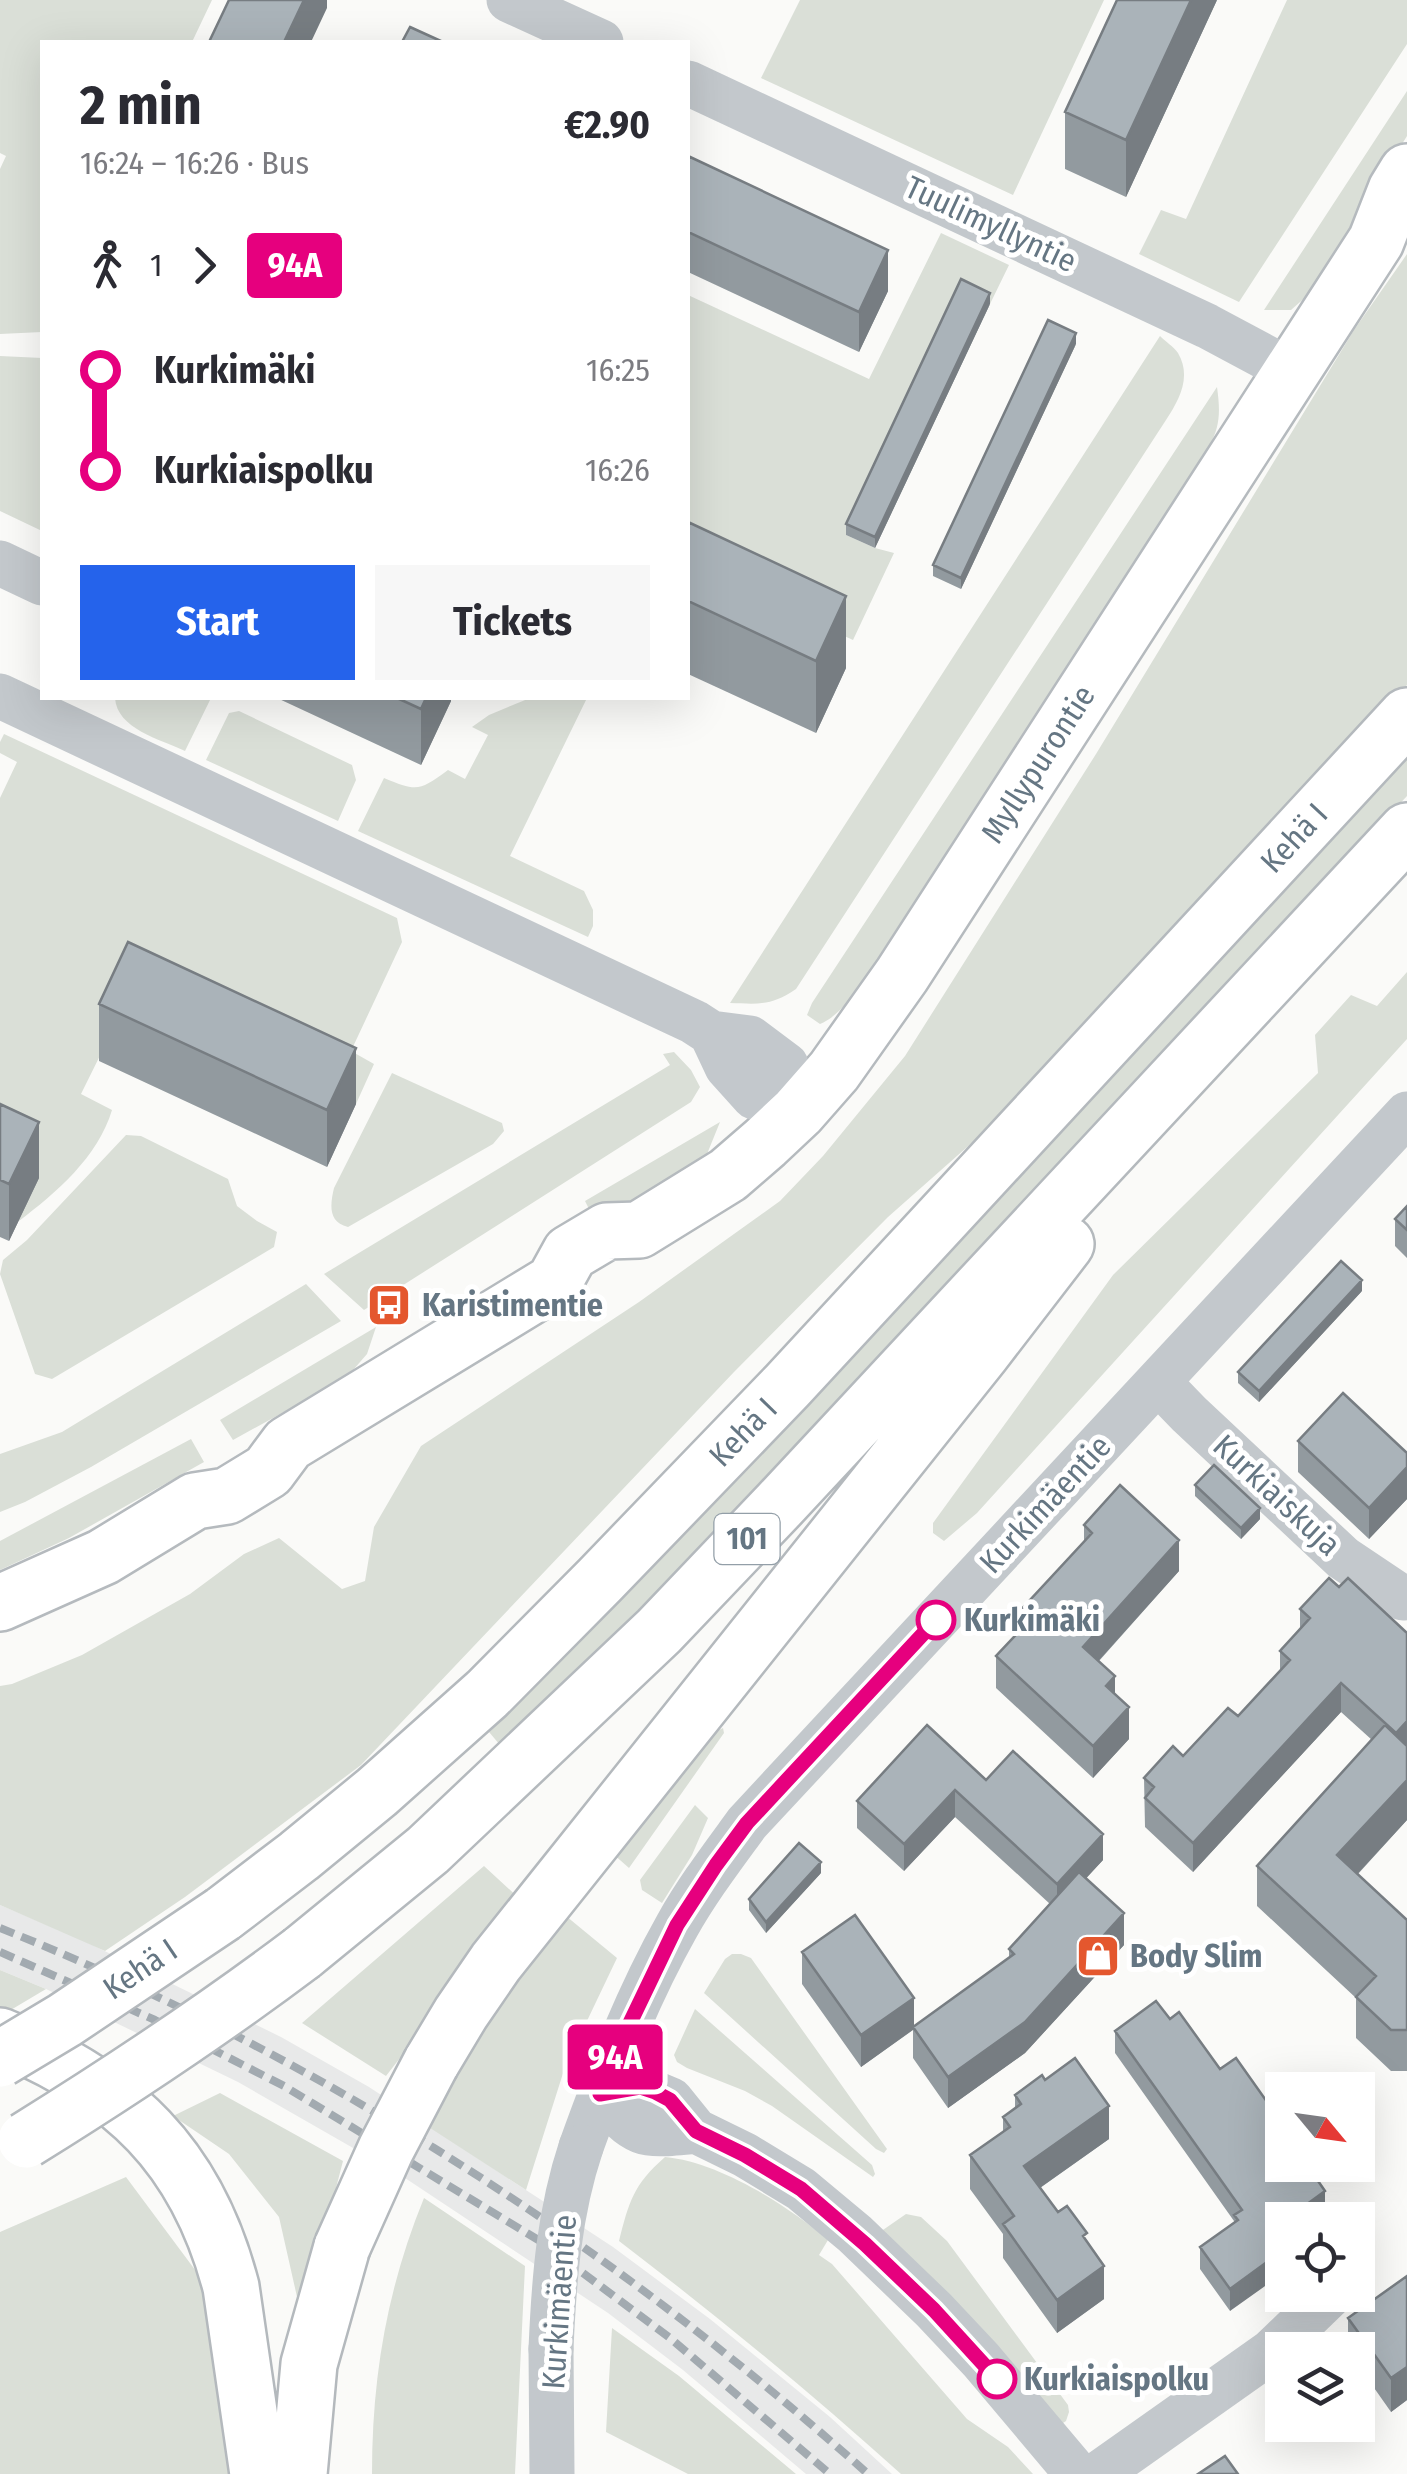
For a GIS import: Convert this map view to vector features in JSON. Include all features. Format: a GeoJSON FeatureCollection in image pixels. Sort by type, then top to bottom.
{"type":"FeatureCollection","features":[{"type":"Feature","properties":{"kind":"main road","name":"Myllypurontie"},"geometry":{"type":"LineString","coordinates":[[0,1602],[104,1558],[195,1501],[210,1472],[250,1446],[288,1444],[554,1282],[587,1282],[623,1260],[639,1230],[728,1175],[798,1112],[834,1070],[902,975],[1291,372],[1391,231],[1396,190],[1407,172]]}},
{"type":"Feature","properties":{"kind":"main road","name":"Kehä I"},"geometry":{"type":"LineString","coordinates":[[0,2059],[223,1914],[378,1792],[486,1694],[787,1386],[1407,716]]}},
{"type":"Feature","properties":{"kind":"main road","name":"101"},"geometry":{"type":"LineString","coordinates":[[13,2148],[126,2078],[228,2008],[428,1850],[659,1631],[1407,831]]}},
{"type":"Feature","properties":{"kind":"main road"},"geometry":{"type":"LineString","coordinates":[[299,2474],[309,2364],[342,2247],[386,2149],[462,2012],[496,1962],[1085,1220],[1164,1094]]}},
{"type":"Feature","properties":{"kind":"main road"},"geometry":{"type":"LineString","coordinates":[[0,2036],[41,2052],[87,2078],[135,2116],[164,2146],[198,2196],[232,2287],[258,2474]]}},
{"type":"Feature","properties":{"kind":"street"},"geometry":{"type":"LineString","coordinates":[[509,0],[597,40]]}},
{"type":"Feature","properties":{"kind":"street","name":"Tuulimyllyntie"},"geometry":{"type":"LineString","coordinates":[[690,83],[1189,318],[1291,372]]}},
{"type":"Feature","properties":{"kind":"street"},"geometry":{"type":"LineString","coordinates":[[0,564],[40,583]]}},
{"type":"Feature","properties":{"kind":"street"},"geometry":{"type":"LineString","coordinates":[[0,696],[74,713],[711,1032],[750,1038],[786,1065],[798,1112]]}},
{"type":"Feature","properties":{"kind":"street","name":"Kurkimäentie"},"geometry":{"type":"LineString","coordinates":[[552,2474],[550,2348],[559,2232],[569,2182],[600,2094],[677,1925],[747,1823],[1407,1114]]}},
{"type":"Feature","properties":{"kind":"street","name":"Kurkiaiskuja"},"geometry":{"type":"LineString","coordinates":[[1159,1383],[1343,1558],[1402,1598]]}},
{"type":"Feature","properties":{"kind":"street"},"geometry":{"type":"LineString","coordinates":[[600,2094],[640,2087],[655,2092],[670,2100],[696,2131],[801,2189],[946,2322],[1078,2474]]}},
{"type":"Feature","properties":{"kind":"street"},"geometry":{"type":"LineString","coordinates":[[1098,2474],[1272,2351],[1312,2312]]}},
{"type":"Feature","properties":{"kind":"shaded area"},"geometry":{"type":"Polygon","coordinates":[[[0,0],[212,0],[193,40],[40,40],[40,332],[0,334],[0,169],[6,156],[0,153],[0,0]]]}},
{"type":"Feature","properties":{"kind":"shaded area"},"geometry":{"type":"Polygon","coordinates":[[[800,0],[1104,0],[1013,195],[761,78],[800,0]]]}},
{"type":"Feature","properties":{"kind":"shaded area"},"geometry":{"type":"Polygon","coordinates":[[[1287,0],[1407,0],[1407,44],[1239,302],[1139,254],[1161,210],[1186,219],[1287,0]]]}},
{"type":"Feature","properties":{"kind":"shaded area"},"geometry":{"type":"Polygon","coordinates":[[[1407,91],[1407,136],[1308,295],[1291,310],[1264,310],[1407,91]]]}},
{"type":"Feature","properties":{"kind":"shaded area"},"geometry":{"type":"Polygon","coordinates":[[[941,233],[1009,265],[990,304],[961,290],[846,535],[894,553],[853,640],[690,565],[690,296],[869,379],[941,233]]]}},
{"type":"Feature","properties":{"kind":"shaded area"},"geometry":{"type":"Polygon","coordinates":[[[1407,254],[1407,685],[1291,814],[1018,1102],[888,1217],[734,1372],[361,1765],[185,1897],[105,1951],[0,1905],[0,1686],[82,1655],[190,1594],[244,1554],[279,1538],[342,1589],[365,1581],[374,1527],[421,1446],[639,1302],[780,1201],[823,1156],[905,1056],[1096,754],[1354,330],[1407,254]]]}},
{"type":"Feature","properties":{"kind":"shaded area"},"geometry":{"type":"Polygon","coordinates":[[[1160,336],[1178,353],[1184,371],[1179,396],[1166,420],[796,989],[764,1003],[730,1003],[1160,336]]]}},
{"type":"Feature","properties":{"kind":"shaded area"},"geometry":{"type":"Polygon","coordinates":[[[0,356],[40,358],[40,530],[0,511],[0,356]]]}},
{"type":"Feature","properties":{"kind":"shaded area"},"geometry":{"type":"Polygon","coordinates":[[[1217,387],[1219,417],[1209,446],[867,975],[840,1010],[820,1024],[807,1015],[812,1003],[1217,387]]]}},
{"type":"Feature","properties":{"kind":"shaded area"},"geometry":{"type":"Polygon","coordinates":[[[116,700],[210,700],[185,751],[131,725],[116,700]]]}},
{"type":"Feature","properties":{"kind":"shaded area"},"geometry":{"type":"Polygon","coordinates":[[[525,700],[586,700],[510,856],[584,891],[593,910],[588,937],[358,831],[384,778],[418,787],[448,770],[465,779],[488,735],[472,727],[489,715],[525,700]]]}},
{"type":"Feature","properties":{"kind":"shaded area"},"geometry":{"type":"Polygon","coordinates":[[[239,711],[352,765],[356,780],[338,821],[206,760],[229,713],[239,711]]]}},
{"type":"Feature","properties":{"kind":"shaded area"},"geometry":{"type":"Polygon","coordinates":[[[4,734],[397,918],[402,942],[351,1051],[374,1064],[356,1104],[128,999],[81,1094],[112,1110],[106,1127],[74,1173],[19,1221],[0,1160],[0,798],[17,762],[0,753],[4,734]]]}},
{"type":"Feature","properties":{"kind":"shaded area"},"geometry":{"type":"Polygon","coordinates":[[[1407,756],[1407,796],[649,1608],[500,1745],[489,1732],[717,1499],[1407,756]]]}},
{"type":"Feature","properties":{"kind":"shaded area"},"geometry":{"type":"Polygon","coordinates":[[[1407,972],[1407,1039],[977,1513],[944,1541],[933,1533],[933,1523],[1113,1275],[1318,1073],[1315,1035],[1351,995],[1377,1006],[1407,972]]]}},
{"type":"Feature","properties":{"kind":"shaded area"},"geometry":{"type":"Polygon","coordinates":[[[674,1052],[700,1087],[691,1102],[364,1310],[324,1274],[670,1065],[663,1054],[674,1052]]]}},
{"type":"Feature","properties":{"kind":"shaded area"},"geometry":{"type":"Polygon","coordinates":[[[392,1073],[502,1123],[504,1131],[493,1144],[348,1227],[341,1225],[331,1206],[334,1188],[392,1073]]]}},
{"type":"Feature","properties":{"kind":"shaded area"},"geometry":{"type":"Polygon","coordinates":[[[720,1122],[705,1159],[597,1225],[585,1201],[720,1122]]]}},
{"type":"Feature","properties":{"kind":"shaded area"},"geometry":{"type":"Polygon","coordinates":[[[126,1135],[141,1136],[228,1179],[237,1206],[277,1232],[274,1247],[52,1379],[35,1374],[0,1274],[3,1260],[27,1240],[126,1135]]]}},
{"type":"Feature","properties":{"kind":"shaded area"},"geometry":{"type":"Polygon","coordinates":[[[306,1284],[341,1321],[91,1467],[0,1512],[0,1454],[62,1432],[306,1284]]]}},
{"type":"Feature","properties":{"kind":"shaded area"},"geometry":{"type":"Polygon","coordinates":[[[376,1327],[367,1354],[347,1377],[233,1440],[220,1420],[376,1327]]]}},
{"type":"Feature","properties":{"kind":"shaded area"},"geometry":{"type":"Polygon","coordinates":[[[191,1439],[204,1462],[69,1538],[0,1570],[0,1541],[191,1439]]]}},
{"type":"Feature","properties":{"kind":"shaded area"},"geometry":{"type":"Polygon","coordinates":[[[723,1728],[724,1733],[629,1868],[612,1853],[715,1732],[723,1728]]]}},
{"type":"Feature","properties":{"kind":"shaded area"},"geometry":{"type":"Polygon","coordinates":[[[695,1805],[708,1818],[692,1855],[662,1903],[642,1890],[640,1880],[695,1805]]]}},
{"type":"Feature","properties":{"kind":"shaded area"},"geometry":{"type":"Polygon","coordinates":[[[484,1866],[522,1901],[386,2076],[302,2023],[484,1866]]]}},
{"type":"Feature","properties":{"kind":"shaded area"},"geometry":{"type":"Polygon","coordinates":[[[0,1905],[80,1939],[281,2037],[369,2087],[613,2247],[710,2319],[830,2417],[892,2474],[806,2474],[683,2370],[608,2313],[402,2176],[238,2082],[0,1970],[0,1905]]]}},
{"type":"Feature","properties":{"kind":"shaded area"},"geometry":{"type":"Polygon","coordinates":[[[566,1916],[617,1958],[565,2067],[526,2190],[424,2124],[474,2038],[566,1916]]]}},
{"type":"Feature","properties":{"kind":"shaded area"},"geometry":{"type":"Polygon","coordinates":[[[732,1954],[751,1958],[887,2149],[884,2153],[704,1993],[732,1954]]]}},
{"type":"Feature","properties":{"kind":"shaded area"},"geometry":{"type":"Polygon","coordinates":[[[0,1970],[46,1989],[0,2013],[0,1970]]]}},
{"type":"Feature","properties":{"kind":"shaded area"},"geometry":{"type":"Polygon","coordinates":[[[695,2009],[872,2165],[873,2177],[772,2106],[677,2062],[674,2055],[695,2009]]]}},
{"type":"Feature","properties":{"kind":"shaded area"},"geometry":{"type":"Polygon","coordinates":[[[220,2093],[343,2161],[302,2319],[279,2217],[229,2154],[173,2116],[220,2093]]]}},
{"type":"Feature","properties":{"kind":"shaded area"},"geometry":{"type":"Polygon","coordinates":[[[665,2157],[707,2167],[751,2187],[828,2240],[819,2255],[832,2264],[967,2419],[1008,2447],[1033,2474],[901,2474],[762,2354],[619,2241],[634,2195],[665,2157]]]}},
{"type":"Feature","properties":{"kind":"shaded area"},"geometry":{"type":"Polygon","coordinates":[[[126,2177],[213,2294],[241,2474],[0,2474],[0,2232],[126,2177]]]}},
{"type":"Feature","properties":{"kind":"shaded area"},"geometry":{"type":"Polygon","coordinates":[[[424,2198],[525,2266],[515,2474],[372,2474],[375,2402],[384,2333],[400,2266],[424,2198]]]}},
{"type":"Feature","properties":{"kind":"shaded area"},"geometry":{"type":"Polygon","coordinates":[[[906,2214],[921,2217],[947,2241],[1068,2405],[1066,2421],[1060,2425],[880,2232],[906,2214]]]}},
{"type":"Feature","properties":{"kind":"shaded area"},"geometry":{"type":"Polygon","coordinates":[[[612,2328],[679,2376],[796,2474],[688,2474],[606,2432],[612,2328]]]}},
{"type":"Feature","properties":{"kind":"building"},"geometry":{"type":"Polygon","coordinates":[[[229,0],[304,0],[285,40],[210,40],[229,0]]]}},
{"type":"Feature","properties":{"kind":"building"},"geometry":{"type":"Polygon","coordinates":[[[1117,0],[1191,0],[1126,140],[1065,112],[1117,0]]]}},
{"type":"Feature","properties":{"kind":"building"},"geometry":{"type":"Polygon","coordinates":[[[410,27],[439,40],[403,40],[410,27]]]}},
{"type":"Feature","properties":{"kind":"building"},"geometry":{"type":"Polygon","coordinates":[[[690,157],[888,250],[859,312],[690,233],[690,157]]]}},
{"type":"Feature","properties":{"kind":"building"},"geometry":{"type":"Polygon","coordinates":[[[961,279],[990,293],[875,537],[846,524],[961,279]]]}},
{"type":"Feature","properties":{"kind":"building"},"geometry":{"type":"Polygon","coordinates":[[[1048,320],[1076,333],[961,578],[933,565],[1048,320]]]}},
{"type":"Feature","properties":{"kind":"building"},"geometry":{"type":"Polygon","coordinates":[[[690,523],[846,596],[816,661],[690,602],[690,523]]]}},
{"type":"Feature","properties":{"kind":"building"},"geometry":{"type":"Polygon","coordinates":[[[401,700],[425,700],[421,709],[401,700]]]}},
{"type":"Feature","properties":{"kind":"building"},"geometry":{"type":"Polygon","coordinates":[[[128,942],[356,1048],[327,1110],[99,1004],[128,942]]]}},
{"type":"Feature","properties":{"kind":"building"},"geometry":{"type":"Polygon","coordinates":[[[0,1104],[39,1122],[9,1184],[0,1180],[0,1104]]]}},
{"type":"Feature","properties":{"kind":"building"},"geometry":{"type":"Polygon","coordinates":[[[1407,1206],[1407,1230],[1395,1219],[1407,1206]]]}},
{"type":"Feature","properties":{"kind":"building"},"geometry":{"type":"Polygon","coordinates":[[[1341,1261],[1362,1280],[1259,1391],[1238,1372],[1341,1261]]]}},
{"type":"Feature","properties":{"kind":"building"},"geometry":{"type":"Polygon","coordinates":[[[1343,1393],[1407,1453],[1407,1467],[1369,1508],[1298,1441],[1343,1393]]]}},
{"type":"Feature","properties":{"kind":"building"},"geometry":{"type":"Polygon","coordinates":[[[1214,1465],[1260,1508],[1241,1528],[1195,1485],[1214,1465]]]}},
{"type":"Feature","properties":{"kind":"building"},"geometry":{"type":"Polygon","coordinates":[[[1120,1485],[1179,1540],[1083,1647],[1115,1676],[1106,1686],[1129,1707],[1093,1746],[996,1656],[1028,1622],[1018,1613],[1092,1533],[1084,1525],[1120,1485]]]}},
{"type":"Feature","properties":{"kind":"building"},"geometry":{"type":"Polygon","coordinates":[[[1329,1578],[1339,1587],[1348,1578],[1407,1633],[1407,1721],[1396,1733],[1341,1683],[1193,1843],[1145,1798],[1154,1787],[1144,1778],[1173,1746],[1183,1756],[1228,1708],[1238,1716],[1290,1660],[1280,1651],[1310,1618],[1300,1609],[1329,1578]]]}},
{"type":"Feature","properties":{"kind":"building"},"geometry":{"type":"Polygon","coordinates":[[[927,1725],[986,1780],[1013,1751],[1103,1834],[1057,1884],[955,1790],[904,1844],[857,1801],[927,1725]]]}},
{"type":"Feature","properties":{"kind":"building"},"geometry":{"type":"Polygon","coordinates":[[[1385,1725],[1407,1746],[1407,1780],[1337,1855],[1407,1920],[1407,2030],[1391,2030],[1356,1997],[1376,1976],[1257,1866],[1385,1725]]]}},
{"type":"Feature","properties":{"kind":"building"},"geometry":{"type":"Polygon","coordinates":[[[799,1843],[821,1862],[766,1922],[749,1899],[799,1843]]]}},
{"type":"Feature","properties":{"kind":"building"},"geometry":{"type":"Polygon","coordinates":[[[1079,1872],[1124,1913],[1025,2022],[948,2077],[913,2027],[1014,1954],[1009,1949],[1079,1872]]]}},
{"type":"Feature","properties":{"kind":"building"},"geometry":{"type":"Polygon","coordinates":[[[855,1915],[914,1998],[861,2035],[802,1952],[855,1915]]]}},
{"type":"Feature","properties":{"kind":"building"},"geometry":{"type":"Polygon","coordinates":[[[1156,2001],[1170,2019],[1179,2012],[1220,2069],[1236,2058],[1265,2099],[1265,2182],[1319,2182],[1325,2191],[1310,2202],[1265,2202],[1265,2263],[1230,2289],[1200,2247],[1238,2220],[1234,2215],[1242,2210],[1115,2031],[1156,2001]]]}},
{"type":"Feature","properties":{"kind":"building"},"geometry":{"type":"Polygon","coordinates":[[[1075,2058],[1109,2106],[1024,2166],[1058,2212],[1067,2206],[1104,2266],[1057,2300],[1003,2224],[1014,2216],[970,2155],[1010,2127],[1003,2117],[1021,2104],[1015,2095],[1075,2058]]]}},
{"type":"Feature","properties":{"kind":"building"},"geometry":{"type":"Polygon","coordinates":[[[1407,2276],[1407,2367],[1391,2378],[1375,2356],[1375,2332],[1358,2332],[1348,2318],[1356,2312],[1375,2312],[1375,2299],[1407,2276]]]}},
{"type":"Feature","properties":{"kind":"building"},"geometry":{"type":"Polygon","coordinates":[[[1225,2456],[1238,2474],[1198,2474],[1225,2456]]]}},
{"type":"Feature","properties":{"kind":"railway"},"geometry":{"type":"LineString","coordinates":[[0,1928],[234,2035],[348,2096],[458,2163],[670,2310],[868,2474]]}},
{"type":"Feature","properties":{"kind":"railway"},"geometry":{"type":"LineString","coordinates":[[0,1952],[155,2020],[284,2086],[540,2241],[670,2338],[830,2474]]}},
{"type":"Feature","properties":{"kind":"bus line","name":"94A"},"geometry":{"type":"LineString","coordinates":[[936,1620],[747,1823],[716,1865],[677,1925],[600,2094],[640,2087],[655,2092],[670,2100],[696,2131],[801,2189],[934,2310],[997,2379]]}},
{"type":"Feature","properties":{"kind":"place","name":"Karistimentie"},"geometry":{"type":"Point","coordinates":[389,1305]}},
{"type":"Feature","properties":{"kind":"place","name":"Kurkimäki"},"geometry":{"type":"Point","coordinates":[936,1620]}},
{"type":"Feature","properties":{"kind":"place","name":"Body Slim"},"geometry":{"type":"Point","coordinates":[1098,1956]}},
{"type":"Feature","properties":{"kind":"place","name":"Kurkiaispolku"},"geometry":{"type":"Point","coordinates":[997,2379]}}]}
